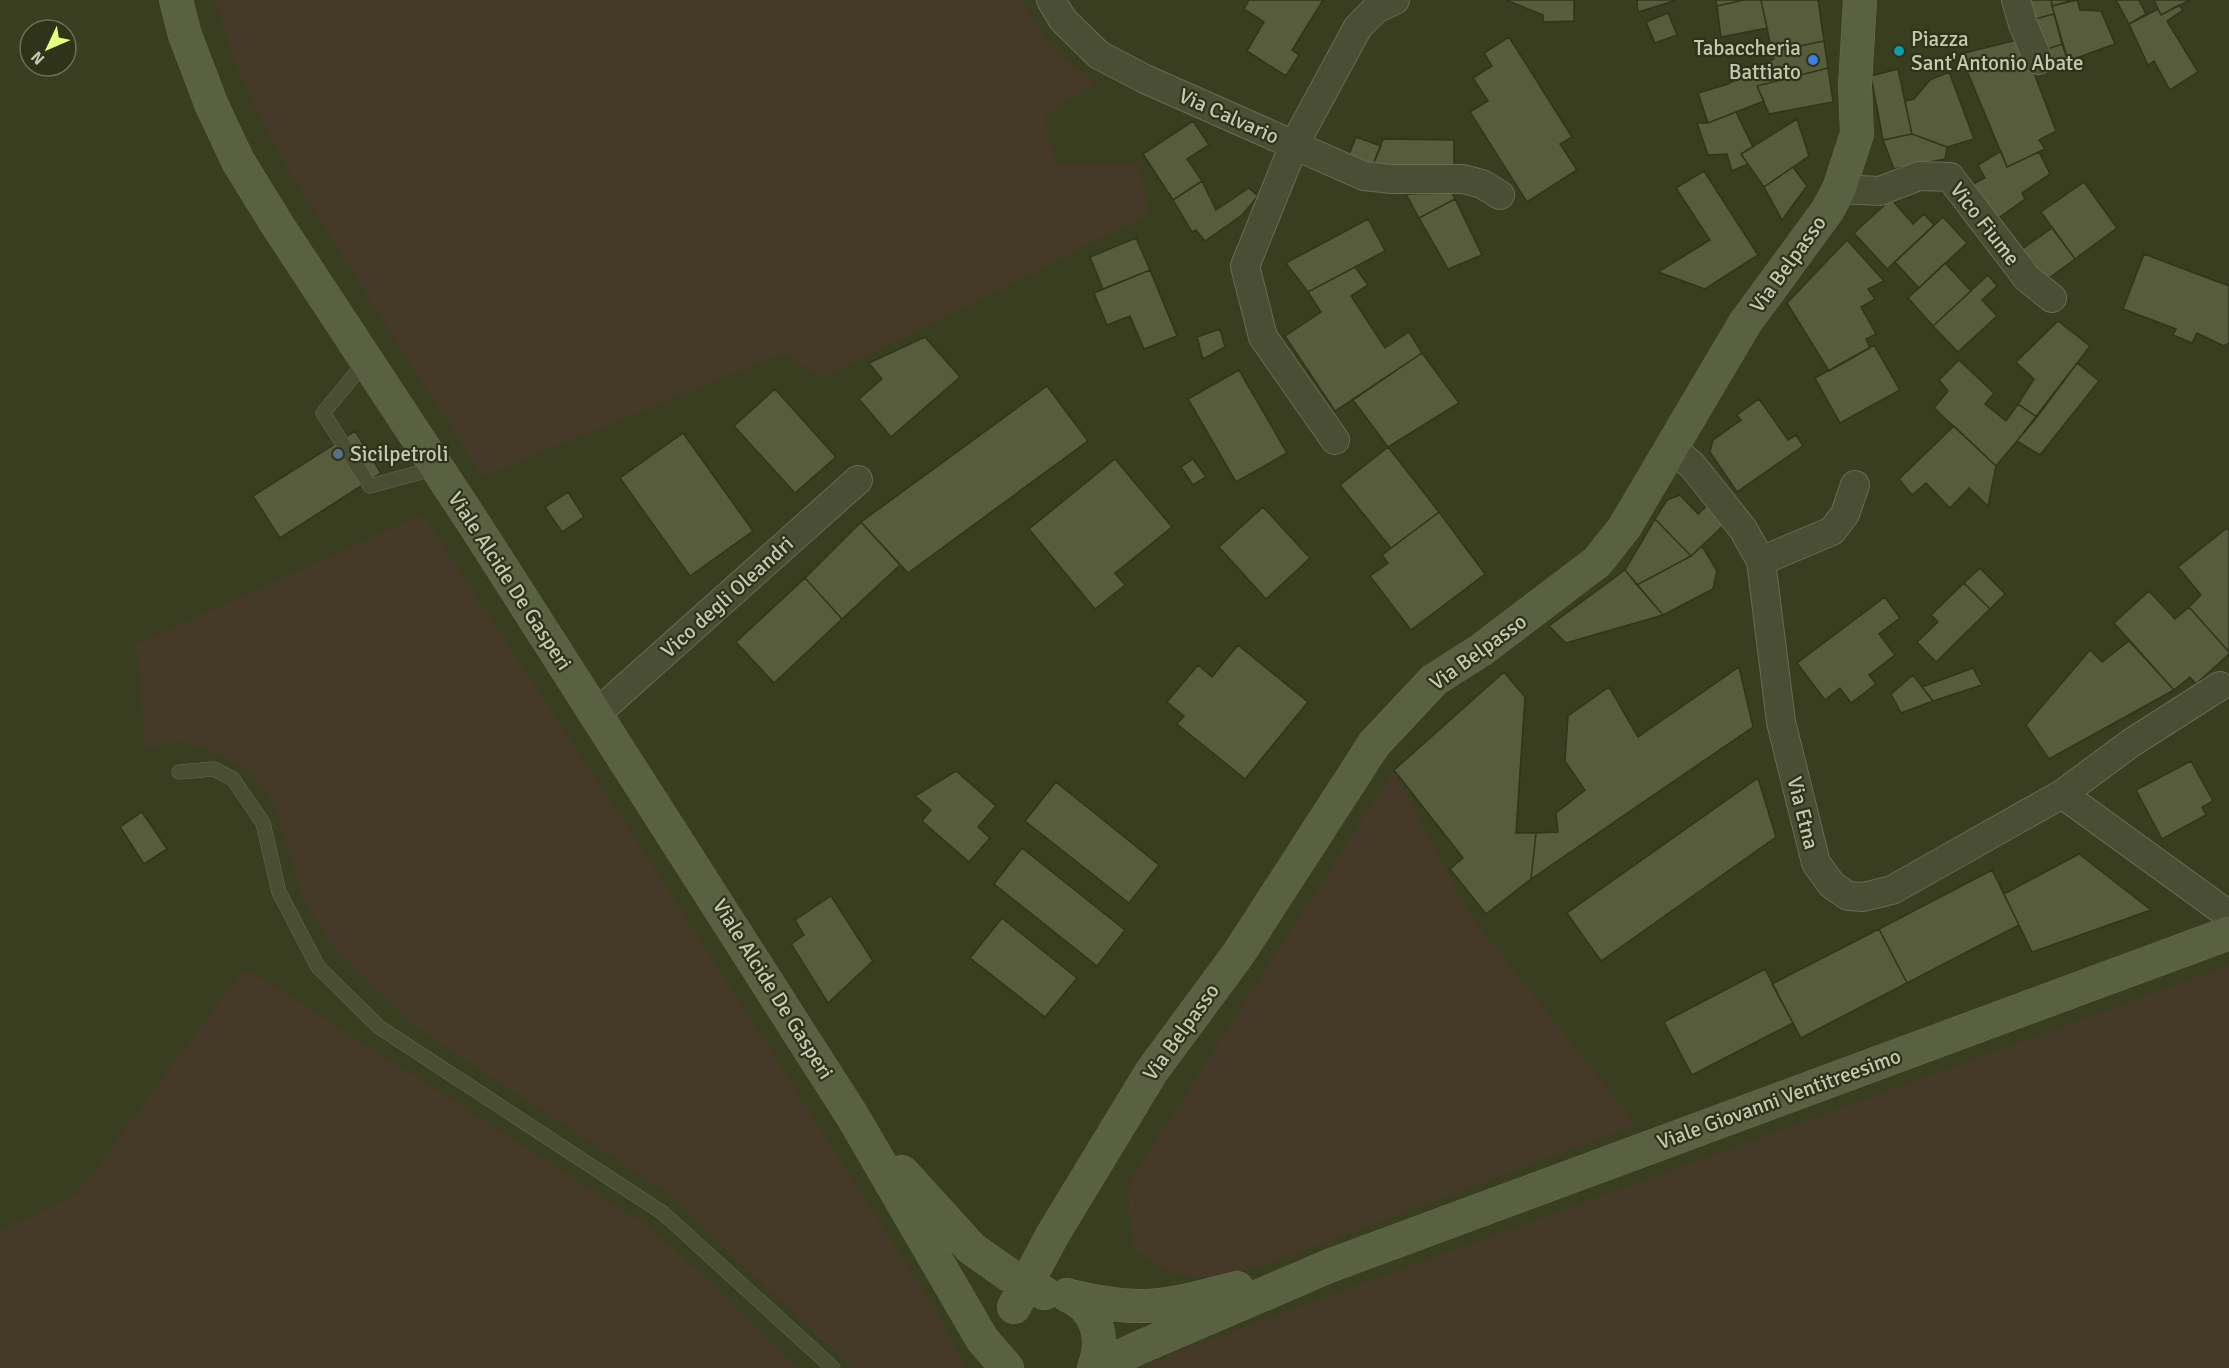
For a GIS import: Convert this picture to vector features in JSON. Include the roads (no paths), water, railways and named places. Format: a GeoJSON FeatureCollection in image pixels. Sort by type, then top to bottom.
{"type":"FeatureCollection","features":[{"type":"Feature","properties":{"kind":"main road","name":"Viale Alcide De Gasperi"},"geometry":{"type":"LineString","coordinates":[[176,0],[184,35],[212,105],[238,161],[596,714],[853,1117]]}},
{"type":"Feature","properties":{"kind":"main road","name":"Via Belpasso"},"geometry":{"type":"LineString","coordinates":[[1006,1368],[1000,1352],[1000,1336],[1005,1321],[1039,1295],[1053,1234],[1152,1071],[1239,953],[1374,744],[1434,680],[1481,650],[1597,561],[1624,528],[1745,323],[1827,212],[1839,189],[1857,134],[1855,86],[1860,0]]}},
{"type":"Feature","properties":{"kind":"main road","name":"Viale Giovanni Ventitreesimo"},"geometry":{"type":"LineString","coordinates":[[1329,1266],[2229,933]]}},
{"type":"Feature","properties":{"kind":"main road"},"geometry":{"type":"LineString","coordinates":[[853,1117],[971,1248],[1039,1295],[1084,1306],[1095,1320],[1101,1336],[1096,1368]]}},
{"type":"Feature","properties":{"kind":"main road"},"geometry":{"type":"LineString","coordinates":[[853,1117],[987,1353],[1006,1368]]}},
{"type":"Feature","properties":{"kind":"main road"},"geometry":{"type":"LineString","coordinates":[[971,1248],[1009,1254],[1032,1248],[1053,1234]]}},
{"type":"Feature","properties":{"kind":"main road"},"geometry":{"type":"LineString","coordinates":[[1039,1295],[1142,1306],[1196,1298],[1329,1266]]}},
{"type":"Feature","properties":{"kind":"main road"},"geometry":{"type":"LineString","coordinates":[[1096,1368],[1329,1266]]}},
{"type":"Feature","properties":{"kind":"street","name":"Via Calvario"},"geometry":{"type":"LineString","coordinates":[[1051,0],[1064,20],[1099,55],[1145,79],[1294,145],[1358,27],[1376,9],[1395,0]]}},
{"type":"Feature","properties":{"kind":"street"},"geometry":{"type":"LineString","coordinates":[[2016,0],[2038,60]]}},
{"type":"Feature","properties":{"kind":"street"},"geometry":{"type":"LineString","coordinates":[[1335,440],[1263,337],[1245,266],[1294,145],[1364,176],[1392,179],[1463,179],[1482,184],[1500,195]]}},
{"type":"Feature","properties":{"kind":"street","name":"Vico Fiume"},"geometry":{"type":"LineString","coordinates":[[1839,189],[1880,191],[1919,176],[1950,177],[2026,278],[2052,298]]}},
{"type":"Feature","properties":{"kind":"street","name":"Via Etna"},"geometry":{"type":"LineString","coordinates":[[1671,448],[1692,465],[1743,529],[1761,561],[1781,722],[1816,862],[1832,885],[1848,897],[1863,897],[1893,890],[2062,794],[2131,743],[2220,686]]}},
{"type":"Feature","properties":{"kind":"street","name":"Vico degli Oleandri"},"geometry":{"type":"LineString","coordinates":[[596,714],[858,480]]}},
{"type":"Feature","properties":{"kind":"street"},"geometry":{"type":"LineString","coordinates":[[1761,561],[1832,531],[1845,514],[1855,485]]}},
{"type":"Feature","properties":{"kind":"street"},"geometry":{"type":"LineString","coordinates":[[2062,794],[2229,915]]}},
{"type":"Feature","properties":{"kind":"lane"},"geometry":{"type":"LineString","coordinates":[[366,361],[323,413],[370,486],[436,468]]}},
{"type":"Feature","properties":{"kind":"lane"},"geometry":{"type":"LineString","coordinates":[[179,772],[213,769],[233,779],[263,823],[279,892],[318,967],[380,1027],[663,1213],[833,1368]]}},
{"type":"Feature","properties":{"kind":"place","name":"Piazza Sant'Antonio Abate"},"geometry":{"type":"Point","coordinates":[1899,51]}},
{"type":"Feature","properties":{"kind":"place","name":"Tabaccheria Battiato"},"geometry":{"type":"Point","coordinates":[1813,60]}},
{"type":"Feature","properties":{"kind":"place","name":"Sicilpetroli"},"geometry":{"type":"Point","coordinates":[338,454]}}]}
